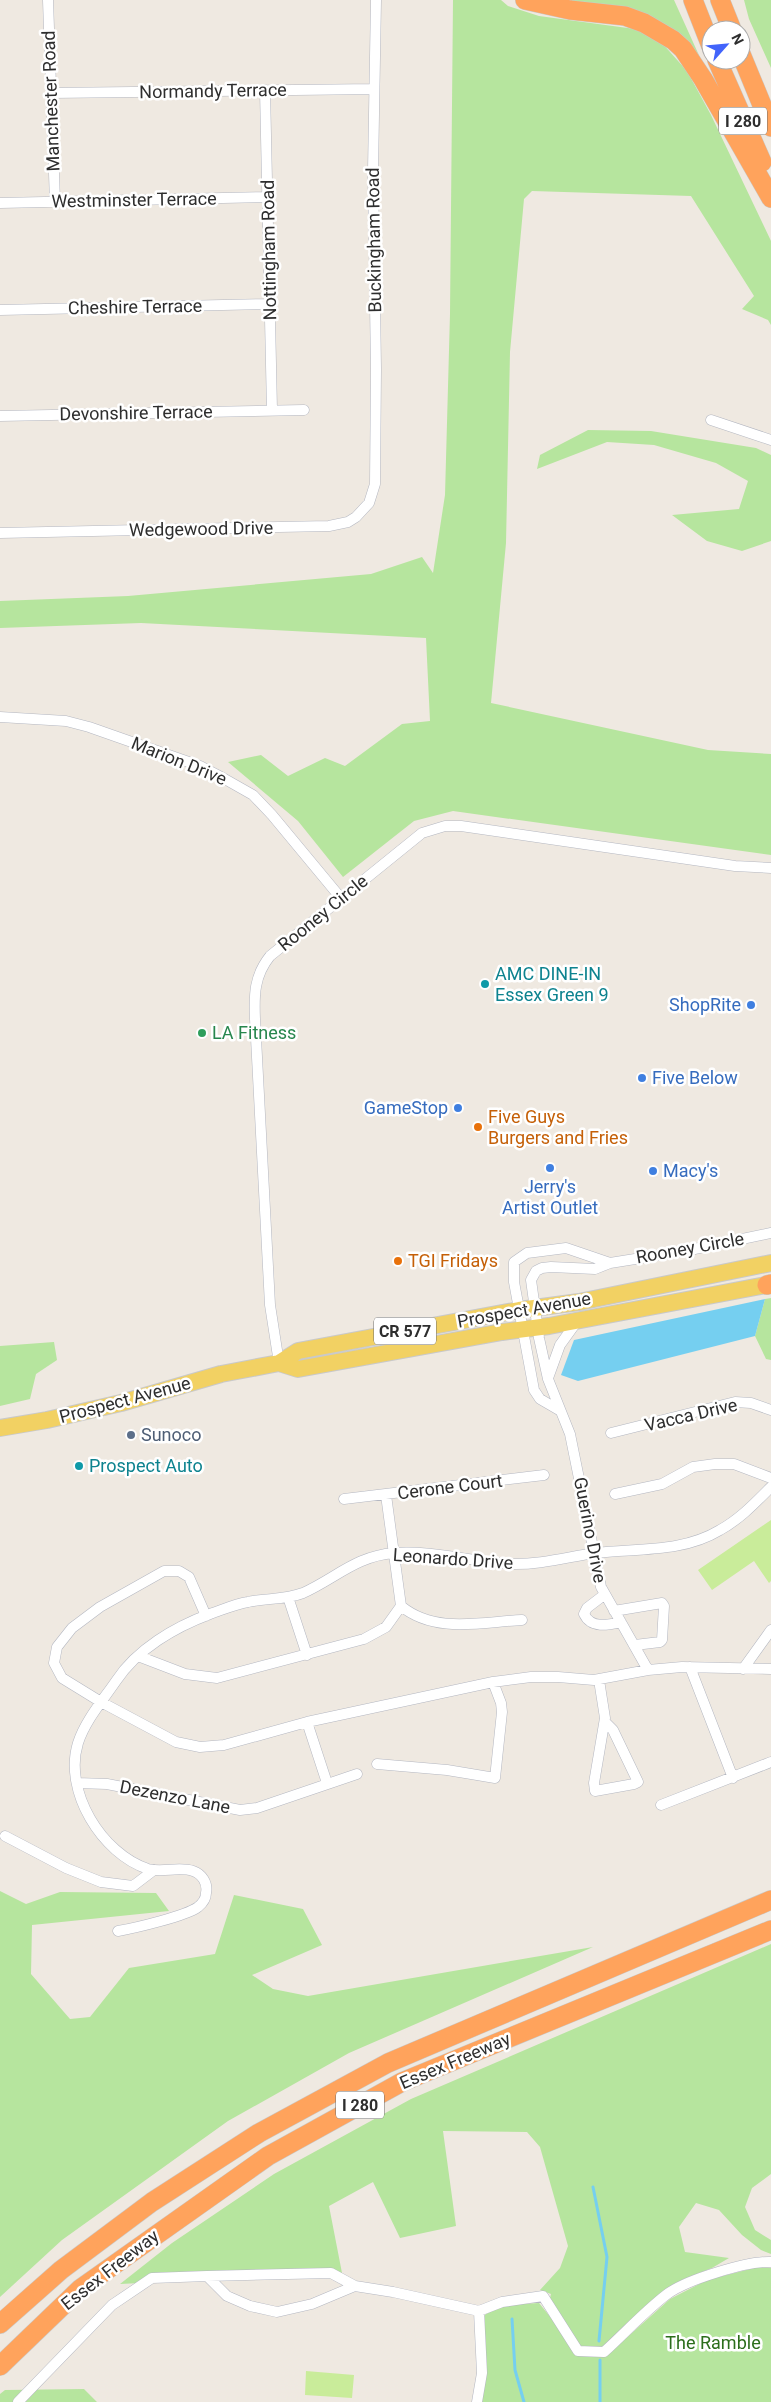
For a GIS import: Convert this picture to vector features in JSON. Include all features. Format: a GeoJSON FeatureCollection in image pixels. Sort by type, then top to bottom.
{"type":"FeatureCollection","features":[{"type":"Feature","properties":{"kind":"highway"},"geometry":{"type":"LineString","coordinates":[[525,0],[570,10],[625,16],[644,23],[673,40],[682,49],[703,79],[771,198]]}},
{"type":"Feature","properties":{"kind":"highway"},"geometry":{"type":"LineString","coordinates":[[693,0],[701,20]]}},
{"type":"Feature","properties":{"kind":"highway"},"geometry":{"type":"LineString","coordinates":[[720,0],[728,20]]}},
{"type":"Feature","properties":{"kind":"highway"},"geometry":{"type":"LineString","coordinates":[[727,0],[729,20]]}},
{"type":"Feature","properties":{"kind":"highway","name":"I 280"},"geometry":{"type":"LineString","coordinates":[[721,70],[771,182]]}},
{"type":"Feature","properties":{"kind":"highway","name":"I 280"},"geometry":{"type":"LineString","coordinates":[[747,70],[771,128]]}},
{"type":"Feature","properties":{"kind":"highway","name":"Essex Freeway"},"geometry":{"type":"LineString","coordinates":[[0,2324],[62,2270],[152,2202],[267,2129],[388,2063],[771,1900]]}},
{"type":"Feature","properties":{"kind":"highway","name":"Essex Freeway"},"geometry":{"type":"LineString","coordinates":[[0,2366],[80,2289],[268,2156],[402,2082],[771,1930]]}},
{"type":"Feature","properties":{"kind":"main road","name":"Prospect Avenue"},"geometry":{"type":"LineString","coordinates":[[0,1428],[47,1420],[136,1399],[221,1374],[279,1363],[298,1351],[527,1309],[579,1302],[771,1263]]}},
{"type":"Feature","properties":{"kind":"main road","name":"Prospect Avenue"},"geometry":{"type":"LineString","coordinates":[[279,1363],[298,1369],[770,1284]]}},
{"type":"Feature","properties":{"kind":"street","name":"Manchester Road"},"geometry":{"type":"LineString","coordinates":[[48,0],[55,202]]}},
{"type":"Feature","properties":{"kind":"street","name":"Buckingham Road"},"geometry":{"type":"LineString","coordinates":[[375,480],[376,369],[372,171],[376,0]]}},
{"type":"Feature","properties":{"kind":"street","name":"Normandy Terrace"},"geometry":{"type":"LineString","coordinates":[[51,93],[374,89]]}},
{"type":"Feature","properties":{"kind":"street","name":"Nottingham Road"},"geometry":{"type":"LineString","coordinates":[[265,90],[272,410]]}},
{"type":"Feature","properties":{"kind":"street","name":"Westminster Terrace"},"geometry":{"type":"LineString","coordinates":[[0,203],[268,197]]}},
{"type":"Feature","properties":{"kind":"street","name":"Cheshire Terrace"},"geometry":{"type":"LineString","coordinates":[[0,310],[270,304]]}},
{"type":"Feature","properties":{"kind":"street","name":"Devonshire Terrace"},"geometry":{"type":"LineString","coordinates":[[0,416],[304,410]]}},
{"type":"Feature","properties":{"kind":"street"},"geometry":{"type":"LineString","coordinates":[[711,420],[771,440]]}},
{"type":"Feature","properties":{"kind":"street","name":"Wedgewood Drive"},"geometry":{"type":"LineString","coordinates":[[0,533],[339,525],[356,517],[364,510],[373,494],[375,480]]}},
{"type":"Feature","properties":{"kind":"street","name":"Marion Drive"},"geometry":{"type":"LineString","coordinates":[[0,717],[66,721],[81,725],[200,766],[223,778],[253,795],[264,806],[340,898]]}},
{"type":"Feature","properties":{"kind":"street","name":"Rooney Circle"},"geometry":{"type":"LineString","coordinates":[[279,1363],[270,1305],[255,1019],[255,987],[263,965],[270,956],[422,834],[445,826],[461,826],[735,866],[771,868]]}},
{"type":"Feature","properties":{"kind":"street","name":"Rooney Circle"},"geometry":{"type":"LineString","coordinates":[[527,1309],[531,1280],[536,1271],[551,1267],[595,1269],[610,1263],[685,1251],[771,1233]]}},
{"type":"Feature","properties":{"kind":"street","name":"Rooney Circle"},"geometry":{"type":"LineString","coordinates":[[530,1328],[527,1309],[513,1271],[514,1262],[521,1256],[540,1250],[566,1248],[610,1263]]}},
{"type":"Feature","properties":{"kind":"street","name":"Guerino Drive"},"geometry":{"type":"LineString","coordinates":[[527,1309],[534,1390],[540,1399],[559,1410]]}},
{"type":"Feature","properties":{"kind":"street"},"geometry":{"type":"LineString","coordinates":[[548,1379],[560,1345],[578,1320]]}},
{"type":"Feature","properties":{"kind":"street","name":"Guerino Drive"},"geometry":{"type":"LineString","coordinates":[[530,1328],[559,1410],[570,1434],[577,1462],[593,1554],[604,1595],[648,1670]]}},
{"type":"Feature","properties":{"kind":"street","name":"Vacca Drive"},"geometry":{"type":"LineString","coordinates":[[611,1433],[735,1402],[751,1403],[771,1410]]}},
{"type":"Feature","properties":{"kind":"street"},"geometry":{"type":"LineString","coordinates":[[615,1494],[662,1484],[693,1467],[715,1464],[734,1464],[771,1478]]}},
{"type":"Feature","properties":{"kind":"street","name":"Cerone Court"},"geometry":{"type":"LineString","coordinates":[[401,1606],[386,1495],[544,1475]]}},
{"type":"Feature","properties":{"kind":"street","name":"Leonardo Drive"},"geometry":{"type":"LineString","coordinates":[[118,1932],[194,1909],[204,1901],[207,1889],[202,1877],[197,1873],[184,1870],[154,1870],[134,1862],[119,1853],[96,1827],[76,1784],[74,1768],[78,1742],[101,1702],[119,1676],[138,1656],[157,1641],[206,1616],[247,1602],[288,1598],[303,1593],[355,1562],[394,1553],[438,1555],[516,1564],[659,1548],[694,1542],[719,1531],[742,1516],[771,1487]]}},
{"type":"Feature","properties":{"kind":"street"},"geometry":{"type":"LineString","coordinates":[[344,1499],[386,1495]]}},
{"type":"Feature","properties":{"kind":"street"},"geometry":{"type":"LineString","coordinates":[[206,1616],[189,1578],[179,1571],[164,1571],[100,1607],[72,1628],[58,1647],[54,1663],[62,1678],[101,1702],[176,1742],[200,1747],[224,1745],[307,1722],[493,1682],[531,1677],[599,1680],[648,1670],[690,1667],[771,1669]]}},
{"type":"Feature","properties":{"kind":"street"},"geometry":{"type":"LineString","coordinates":[[604,1595],[586,1608],[584,1614],[587,1620],[595,1624],[607,1625],[621,1622]]}},
{"type":"Feature","properties":{"kind":"street"},"geometry":{"type":"LineString","coordinates":[[288,1598],[307,1655]]}},
{"type":"Feature","properties":{"kind":"street"},"geometry":{"type":"LineString","coordinates":[[614,1611],[662,1603],[664,1606],[662,1640],[660,1642],[635,1645]]}},
{"type":"Feature","properties":{"kind":"street"},"geometry":{"type":"LineString","coordinates":[[138,1656],[185,1674],[217,1678],[307,1655],[377,1634],[394,1618],[401,1606],[412,1615],[442,1624],[522,1620]]}},
{"type":"Feature","properties":{"kind":"street"},"geometry":{"type":"LineString","coordinates":[[743,1668],[771,1630]]}},
{"type":"Feature","properties":{"kind":"street"},"geometry":{"type":"LineString","coordinates":[[690,1667],[733,1778]]}},
{"type":"Feature","properties":{"kind":"street"},"geometry":{"type":"LineString","coordinates":[[599,1680],[604,1702],[605,1722],[594,1783],[595,1791],[638,1782],[613,1730],[605,1722]]}},
{"type":"Feature","properties":{"kind":"street"},"geometry":{"type":"LineString","coordinates":[[377,1764],[447,1770],[496,1778],[502,1712],[501,1702],[493,1682]]}},
{"type":"Feature","properties":{"kind":"street"},"geometry":{"type":"LineString","coordinates":[[307,1722],[327,1783]]}},
{"type":"Feature","properties":{"kind":"street"},"geometry":{"type":"LineString","coordinates":[[661,1805],[771,1762]]}},
{"type":"Feature","properties":{"kind":"street","name":"Dezenzo Lane"},"geometry":{"type":"LineString","coordinates":[[76,1784],[106,1784],[240,1810],[257,1808],[357,1774]]}},
{"type":"Feature","properties":{"kind":"street"},"geometry":{"type":"LineString","coordinates":[[5,1836],[66,1868],[101,1882],[132,1886],[154,1870]]}},
{"type":"Feature","properties":{"kind":"street"},"geometry":{"type":"LineString","coordinates":[[18,2402],[112,2305],[152,2278],[331,2274],[355,2286],[393,2292],[478,2311],[502,2302],[542,2296],[578,2351],[604,2352],[668,2294],[733,2268],[761,2261],[771,2262]]}},
{"type":"Feature","properties":{"kind":"street"},"geometry":{"type":"LineString","coordinates":[[208,2276],[227,2296],[250,2306],[277,2312],[312,2304],[355,2286]]}},
{"type":"Feature","properties":{"kind":"street"},"geometry":{"type":"LineString","coordinates":[[477,2402],[482,2373],[478,2311]]}},
{"type":"Feature","properties":{"kind":"green space"},"geometry":{"type":"Polygon","coordinates":[[[453,0],[501,0],[508,6],[539,16],[635,29],[662,43],[687,71],[711,115],[771,241],[771,325],[768,320],[742,309],[754,296],[691,196],[532,191],[524,199],[510,352],[506,543],[491,703],[708,750],[771,754],[771,855],[453,811],[414,821],[343,877],[298,821],[228,762],[261,755],[288,776],[325,758],[345,766],[402,724],[430,721],[426,638],[141,623],[0,628],[0,601],[128,596],[371,574],[422,557],[433,573],[445,495],[450,314],[453,0]]]}},
{"type":"Feature","properties":{"kind":"green space"},"geometry":{"type":"Polygon","coordinates":[[[556,0],[674,0],[701,61],[656,19],[634,13],[556,0]]]}},
{"type":"Feature","properties":{"kind":"green space"},"geometry":{"type":"Polygon","coordinates":[[[744,0],[771,0],[771,68],[751,20],[749,19],[744,0]]]}},
{"type":"Feature","properties":{"kind":"green space"},"geometry":{"type":"Polygon","coordinates":[[[588,430],[651,431],[756,448],[771,455],[771,541],[742,551],[707,541],[672,515],[739,509],[748,481],[716,463],[654,445],[607,442],[537,469],[540,455],[588,430]]]}},
{"type":"Feature","properties":{"kind":"green space"},"geometry":{"type":"Polygon","coordinates":[[[771,1298],[771,1360],[766,1359],[755,1336],[765,1299],[771,1298]]]}},
{"type":"Feature","properties":{"kind":"green space"},"geometry":{"type":"Polygon","coordinates":[[[54,1342],[57,1360],[36,1374],[30,1399],[0,1406],[0,1346],[54,1342]]]}},
{"type":"Feature","properties":{"kind":"green space"},"geometry":{"type":"Polygon","coordinates":[[[771,1520],[771,1581],[769,1583],[754,1561],[712,1590],[698,1570],[771,1520]]]}},
{"type":"Feature","properties":{"kind":"green space"},"geometry":{"type":"Polygon","coordinates":[[[0,1891],[26,1904],[60,1892],[156,1893],[169,1911],[32,1925],[31,1974],[70,2019],[90,2017],[129,1968],[215,1954],[234,1895],[303,1909],[322,1945],[252,1975],[273,1989],[308,1996],[593,1947],[349,2053],[228,2121],[62,2240],[0,2297],[0,1891]]]}},
{"type":"Feature","properties":{"kind":"green space"},"geometry":{"type":"Polygon","coordinates":[[[771,1944],[771,2174],[752,2188],[745,2207],[755,2230],[771,2240],[771,2254],[761,2250],[742,2235],[719,2210],[696,2203],[679,2227],[685,2252],[729,2258],[712,2268],[684,2279],[603,2348],[579,2349],[550,2298],[551,2294],[540,2290],[560,2268],[568,2246],[540,2147],[527,2132],[443,2131],[456,2226],[400,2238],[373,2182],[329,2206],[342,2273],[120,2284],[172,2243],[274,2174],[411,2099],[771,1944]]]}},
{"type":"Feature","properties":{"kind":"green space","name":"The Ramble"},"geometry":{"type":"Polygon","coordinates":[[[758,2267],[771,2268],[771,2402],[481,2402],[486,2353],[484,2316],[504,2305],[539,2303],[581,2355],[606,2356],[670,2299],[707,2280],[758,2267]]]}},
{"type":"Feature","properties":{"kind":"green space"},"geometry":{"type":"Polygon","coordinates":[[[306,2371],[354,2375],[352,2398],[305,2395],[306,2371]]]}},
{"type":"Feature","properties":{"kind":"green space"},"geometry":{"type":"Polygon","coordinates":[[[84,2389],[97,2402],[0,2402],[0,2394],[5,2390],[84,2389]]]}},
{"type":"Feature","properties":{"kind":"water"},"geometry":{"type":"Polygon","coordinates":[[[765,1299],[755,1336],[578,1381],[561,1375],[574,1340],[765,1299]]]}},
{"type":"Feature","properties":{"kind":"waterway"},"geometry":{"type":"LineString","coordinates":[[593,2187],[607,2257],[599,2341]]}},
{"type":"Feature","properties":{"kind":"waterway"},"geometry":{"type":"LineString","coordinates":[[512,2319],[515,2370],[524,2402]]}},
{"type":"Feature","properties":{"kind":"waterway"},"geometry":{"type":"LineString","coordinates":[[600,2360],[600,2402]]}},
{"type":"Feature","properties":{"kind":"place","name":"AMC DINE-IN Essex Green 9"},"geometry":{"type":"Point","coordinates":[485,984]}},
{"type":"Feature","properties":{"kind":"place","name":"ShopRite"},"geometry":{"type":"Point","coordinates":[751,1005]}},
{"type":"Feature","properties":{"kind":"place","name":"LA Fitness"},"geometry":{"type":"Point","coordinates":[202,1033]}},
{"type":"Feature","properties":{"kind":"place","name":"Five Below"},"geometry":{"type":"Point","coordinates":[642,1078]}},
{"type":"Feature","properties":{"kind":"place","name":"GameStop"},"geometry":{"type":"Point","coordinates":[458,1108]}},
{"type":"Feature","properties":{"kind":"place","name":"Five Guys Burgers and Fries"},"geometry":{"type":"Point","coordinates":[478,1127]}},
{"type":"Feature","properties":{"kind":"place","name":"Jerry's Artist Outlet"},"geometry":{"type":"Point","coordinates":[550,1168]}},
{"type":"Feature","properties":{"kind":"place","name":"Macy's"},"geometry":{"type":"Point","coordinates":[653,1171]}},
{"type":"Feature","properties":{"kind":"place","name":"TGI Fridays"},"geometry":{"type":"Point","coordinates":[398,1261]}},
{"type":"Feature","properties":{"kind":"place","name":"Sunoco"},"geometry":{"type":"Point","coordinates":[131,1435]}},
{"type":"Feature","properties":{"kind":"place","name":"Prospect Auto"},"geometry":{"type":"Point","coordinates":[79,1466]}}]}
